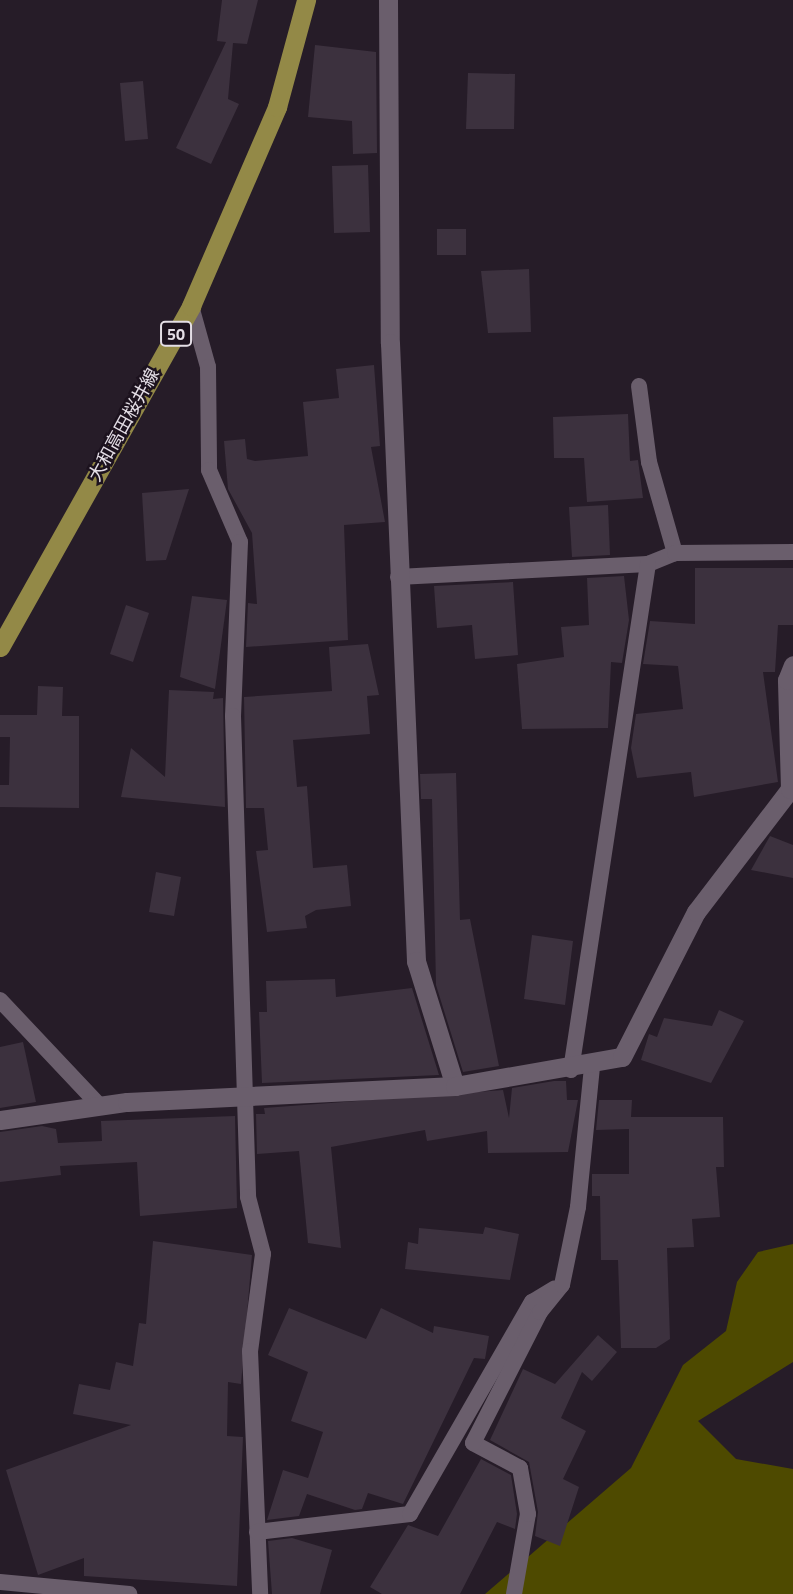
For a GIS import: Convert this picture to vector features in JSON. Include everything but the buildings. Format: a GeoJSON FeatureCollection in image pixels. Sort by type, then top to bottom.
{"type":"FeatureCollection","features":[{"type":"Feature","properties":{"kind":"main road","name":"大和高田桜井線"},"geometry":{"type":"LineString","coordinates":[[0,647],[191,306],[277,107],[306,0]]}},
{"type":"Feature","properties":{"kind":"street"},"geometry":{"type":"LineString","coordinates":[[388,0],[385,125],[398,577],[416,961],[455,1086]]}},
{"type":"Feature","properties":{"kind":"street"},"geometry":{"type":"LineString","coordinates":[[0,1120],[100,1106],[455,1086],[592,1067],[622,1058],[696,912],[790,789],[788,680],[793,665]]}},
{"type":"Feature","properties":{"kind":"lane"},"geometry":{"type":"LineString","coordinates":[[191,306],[208,367],[209,470],[240,542],[233,716],[248,1197],[263,1254],[250,1351],[260,1594]]}},
{"type":"Feature","properties":{"kind":"lane"},"geometry":{"type":"LineString","coordinates":[[639,386],[649,462],[675,553]]}},
{"type":"Feature","properties":{"kind":"lane"},"geometry":{"type":"LineString","coordinates":[[398,577],[648,564],[675,553],[793,552]]}},
{"type":"Feature","properties":{"kind":"lane"},"geometry":{"type":"LineString","coordinates":[[570,1070],[648,564]]}},
{"type":"Feature","properties":{"kind":"lane"},"geometry":{"type":"LineString","coordinates":[[0,1000],[100,1106]]}},
{"type":"Feature","properties":{"kind":"lane"},"geometry":{"type":"LineString","coordinates":[[514,1594],[528,1514],[520,1468],[473,1443],[540,1312],[562,1284],[578,1207],[592,1067]]}},
{"type":"Feature","properties":{"kind":"lane"},"geometry":{"type":"LineString","coordinates":[[257,1532],[410,1514],[532,1302],[562,1284]]}},
{"type":"Feature","properties":{"kind":"lane"},"geometry":{"type":"LineString","coordinates":[[0,1582],[129,1594]]}},
{"type":"Feature","properties":{"kind":"shaded area"},"geometry":{"type":"Polygon","coordinates":[[[793,1244],[793,1362],[698,1421],[736,1459],[793,1469],[793,1594],[485,1594],[631,1468],[683,1365],[726,1331],[737,1282],[758,1252],[793,1244]]]}}]}
